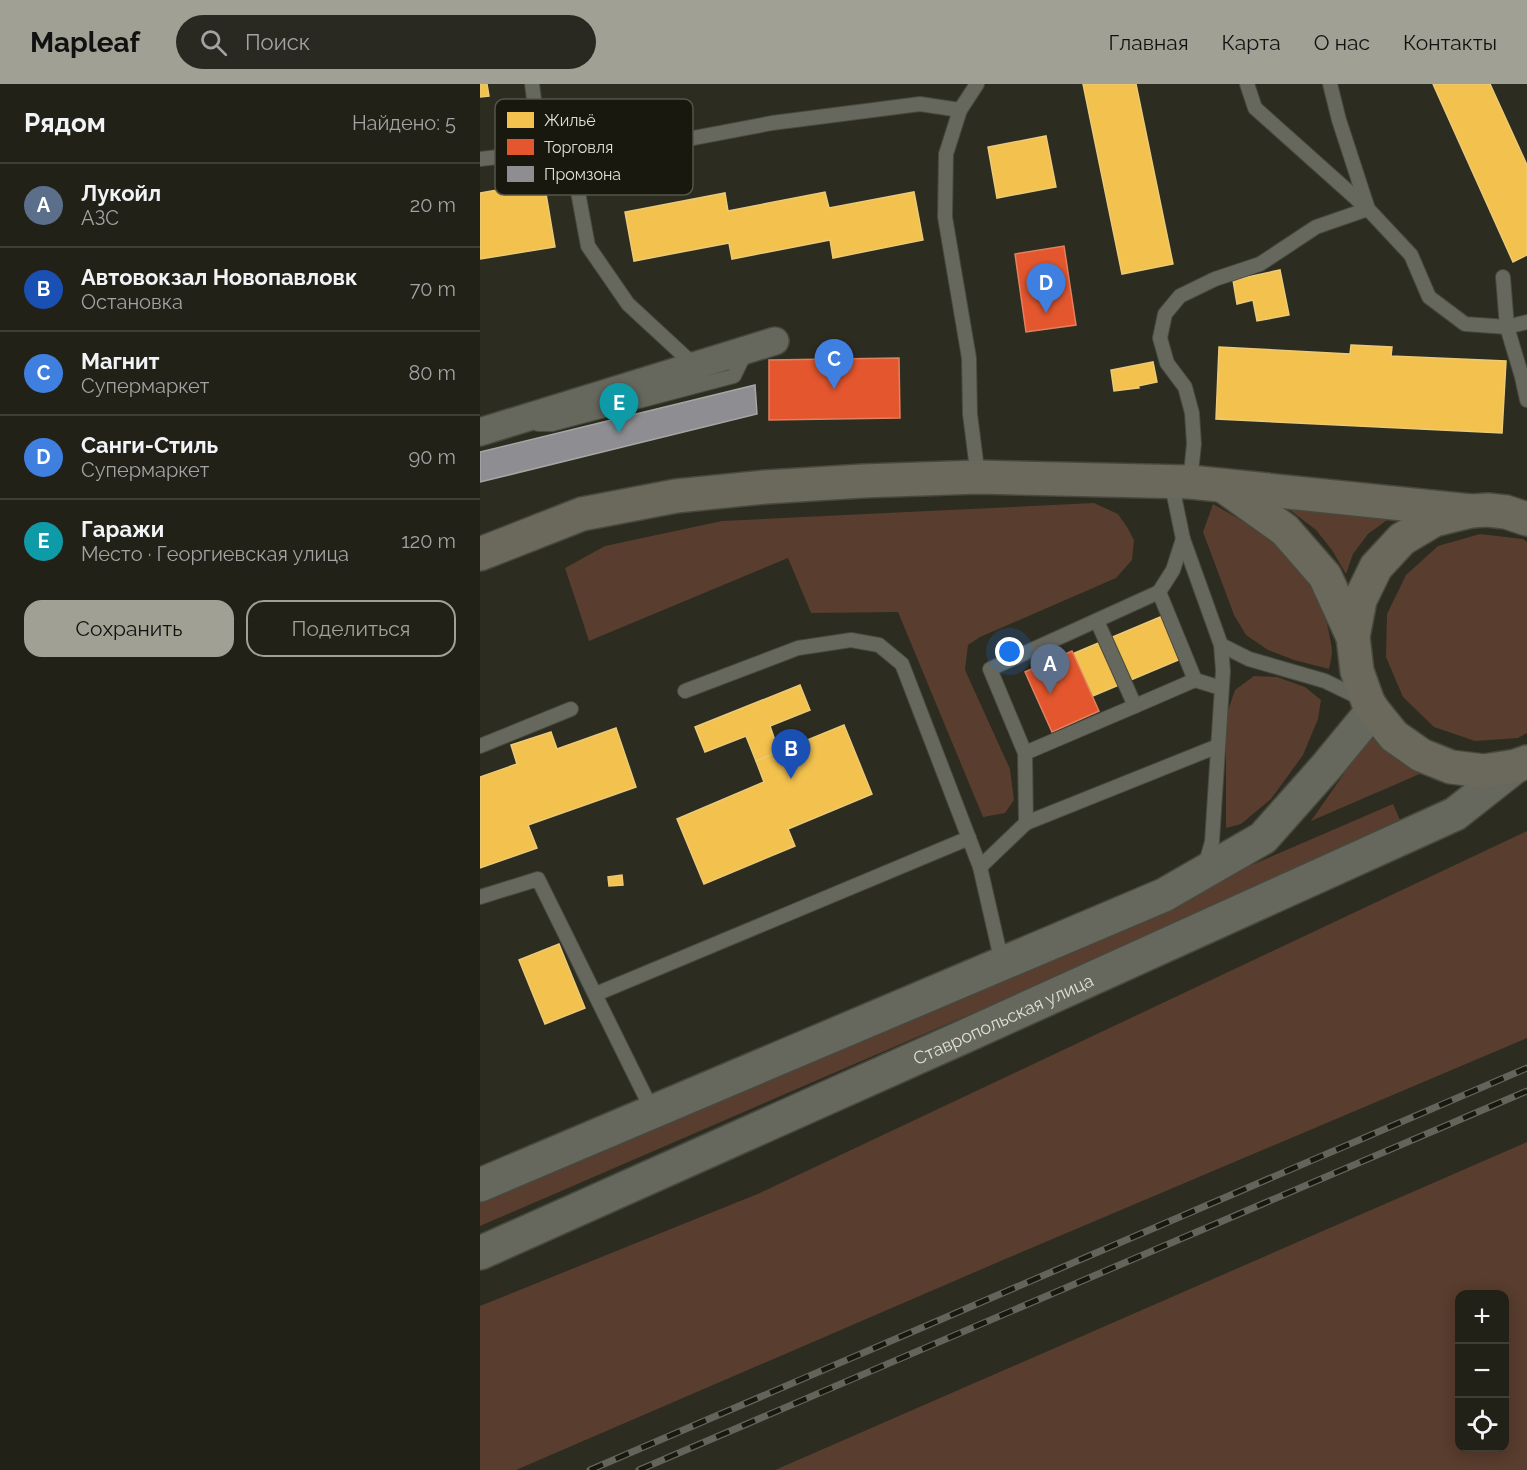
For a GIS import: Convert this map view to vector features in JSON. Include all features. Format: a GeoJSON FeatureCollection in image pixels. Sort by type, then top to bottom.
{"type":"FeatureCollection","features":[{"type":"Feature","properties":{"kind":"main road"},"geometry":{"type":"LineString","coordinates":[[480,554],[582,514],[676,496],[863,481],[978,477],[1180,481],[1520,514]]}},
{"type":"Feature","properties":{"kind":"main road"},"geometry":{"type":"LineString","coordinates":[[1223,486],[1285,530],[1325,576],[1353,637]]}},
{"type":"Feature","properties":{"kind":"main road"},"geometry":{"type":"LineString","coordinates":[[1471,511],[1434,520],[1402,539],[1376,567],[1360,600],[1353,637],[1356,670],[1371,706],[1394,736],[1421,755],[1451,767],[1484,771],[1521,764]]}},
{"type":"Feature","properties":{"kind":"main road"},"geometry":{"type":"LineString","coordinates":[[480,1185],[1164,895],[1263,838],[1326,767],[1371,706]]}},
{"type":"Feature","properties":{"kind":"main road","name":"Ставропольская улица"},"geometry":{"type":"LineString","coordinates":[[480,1253],[1455,814],[1521,764]]}},
{"type":"Feature","properties":{"kind":"street"},"geometry":{"type":"LineString","coordinates":[[490,428],[776,341]]}},
{"type":"Feature","properties":{"kind":"lane"},"geometry":{"type":"LineString","coordinates":[[532,84],[534,99]]}},
{"type":"Feature","properties":{"kind":"lane"},"geometry":{"type":"LineString","coordinates":[[977,84],[960,110],[946,154],[945,217],[969,358],[970,414],[978,477]]}},
{"type":"Feature","properties":{"kind":"lane"},"geometry":{"type":"LineString","coordinates":[[1247,84],[1254,108],[1368,210],[1411,255],[1429,297],[1465,324],[1507,327],[1527,322]]}},
{"type":"Feature","properties":{"kind":"lane"},"geometry":{"type":"LineString","coordinates":[[1330,84],[1368,210]]}},
{"type":"Feature","properties":{"kind":"lane"},"geometry":{"type":"LineString","coordinates":[[693,137],[760,125],[920,104],[960,110]]}},
{"type":"Feature","properties":{"kind":"lane"},"geometry":{"type":"LineString","coordinates":[[480,159],[495,157]]}},
{"type":"Feature","properties":{"kind":"lane"},"geometry":{"type":"LineString","coordinates":[[579,195],[588,246],[628,304],[694,365]]}},
{"type":"Feature","properties":{"kind":"lane"},"geometry":{"type":"LineString","coordinates":[[1203,872],[1212,842],[1223,671],[1221,645],[1184,539],[1180,481],[1194,444],[1192,413],[1185,387],[1167,363],[1160,338],[1165,314],[1180,296],[1215,279],[1260,264],[1316,227],[1368,210]]}},
{"type":"Feature","properties":{"kind":"lane"},"geometry":{"type":"LineString","coordinates":[[1503,277],[1507,327],[1527,399]]}},
{"type":"Feature","properties":{"kind":"lane"},"geometry":{"type":"LineString","coordinates":[[490,428],[552,424],[734,376],[746,350]]}},
{"type":"Feature","properties":{"kind":"lane"},"geometry":{"type":"LineString","coordinates":[[1026,823],[1026,753],[990,669],[1159,592],[1173,570],[1184,539]]}},
{"type":"Feature","properties":{"kind":"lane"},"geometry":{"type":"LineString","coordinates":[[1159,592],[1195,680]]}},
{"type":"Feature","properties":{"kind":"lane"},"geometry":{"type":"LineString","coordinates":[[1097,621],[1135,706]]}},
{"type":"Feature","properties":{"kind":"lane"},"geometry":{"type":"LineString","coordinates":[[685,691],[798,648],[851,640],[879,645],[902,664],[980,867],[1002,963]]}},
{"type":"Feature","properties":{"kind":"lane"},"geometry":{"type":"LineString","coordinates":[[1221,645],[1250,659],[1325,681],[1371,706]]}},
{"type":"Feature","properties":{"kind":"lane"},"geometry":{"type":"LineString","coordinates":[[1026,753],[1195,680],[1221,688]]}},
{"type":"Feature","properties":{"kind":"lane"},"geometry":{"type":"LineString","coordinates":[[480,746],[571,709]]}},
{"type":"Feature","properties":{"kind":"lane"},"geometry":{"type":"LineString","coordinates":[[980,867],[1026,823],[1218,746]]}},
{"type":"Feature","properties":{"kind":"lane"},"geometry":{"type":"LineString","coordinates":[[596,994],[969,838]]}},
{"type":"Feature","properties":{"kind":"lane"},"geometry":{"type":"LineString","coordinates":[[480,897],[538,879],[652,1112]]}},
{"type":"Feature","properties":{"kind":"shaded area"},"geometry":{"type":"Polygon","coordinates":[[[1289,501],[1394,515],[1368,534],[1353,554],[1346,574],[1332,550],[1316,530],[1290,510],[1289,501]]]}},
{"type":"Feature","properties":{"kind":"shaded area"},"geometry":{"type":"Polygon","coordinates":[[[1094,503],[1118,514],[1127,527],[1134,540],[1132,560],[1116,578],[980,637],[968,645],[965,670],[1010,769],[1014,800],[1005,813],[983,817],[898,612],[811,613],[788,558],[589,641],[565,568],[605,546],[722,521],[1094,503]]]}},
{"type":"Feature","properties":{"kind":"shaded area"},"geometry":{"type":"Polygon","coordinates":[[[1213,504],[1250,526],[1283,552],[1310,584],[1320,603],[1328,627],[1332,651],[1329,669],[1294,660],[1268,650],[1246,635],[1234,615],[1203,532],[1213,504]]]}},
{"type":"Feature","properties":{"kind":"shaded area"},"geometry":{"type":"Polygon","coordinates":[[[1480,534],[1523,539],[1527,542],[1527,733],[1518,738],[1475,741],[1434,727],[1403,697],[1386,657],[1387,614],[1406,575],[1438,546],[1480,534]]]}},
{"type":"Feature","properties":{"kind":"shaded area"},"geometry":{"type":"Polygon","coordinates":[[[1254,676],[1277,677],[1305,687],[1321,700],[1318,719],[1303,755],[1271,799],[1241,824],[1226,828],[1226,716],[1235,690],[1254,676]]]}},
{"type":"Feature","properties":{"kind":"shaded area"},"geometry":{"type":"Polygon","coordinates":[[[1363,727],[1422,773],[1311,821],[1343,775],[1363,727]]]}},
{"type":"Feature","properties":{"kind":"shaded area"},"geometry":{"type":"Polygon","coordinates":[[[1393,804],[1403,827],[480,1226],[480,1198],[1393,804]]]}},
{"type":"Feature","properties":{"kind":"shaded area"},"geometry":{"type":"Polygon","coordinates":[[[1527,831],[1527,1038],[516,1470],[480,1470],[480,1306],[760,1193],[1527,831]]]}},
{"type":"Feature","properties":{"kind":"shaded area"},"geometry":{"type":"Polygon","coordinates":[[[1527,1142],[1527,1470],[775,1470],[1527,1142]]]}},
{"type":"Feature","properties":{"kind":"building: Жильё"},"geometry":{"type":"Polygon","coordinates":[[[480,84],[487,84],[489,96],[480,97],[480,84]]]}},
{"type":"Feature","properties":{"kind":"building: Жильё"},"geometry":{"type":"Polygon","coordinates":[[[1083,84],[1136,84],[1173,264],[1122,274],[1083,84]]]}},
{"type":"Feature","properties":{"kind":"building: Жильё"},"geometry":{"type":"Polygon","coordinates":[[[1433,84],[1490,84],[1527,165],[1527,255],[1513,262],[1433,84]]]}},
{"type":"Feature","properties":{"kind":"building: Жильё"},"geometry":{"type":"Polygon","coordinates":[[[1046,136],[1056,187],[997,198],[988,147],[1046,136]]]}},
{"type":"Feature","properties":{"kind":"building: Жильё"},"geometry":{"type":"Polygon","coordinates":[[[495,190],[495,195],[546,195],[555,247],[480,259],[480,193],[495,190]]]}},
{"type":"Feature","properties":{"kind":"building: Жильё"},"geometry":{"type":"Polygon","coordinates":[[[825,192],[829,208],[914,192],[923,240],[833,258],[830,240],[732,259],[729,243],[634,261],[625,212],[725,193],[728,211],[825,192]]]}},
{"type":"Feature","properties":{"kind":"building: Жильё"},"geometry":{"type":"Polygon","coordinates":[[[1280,270],[1289,315],[1257,321],[1253,300],[1237,304],[1233,280],[1280,270]]]}},
{"type":"Feature","properties":{"kind":"building: Жильё"},"geometry":{"type":"Polygon","coordinates":[[[1351,345],[1392,347],[1391,356],[1506,361],[1502,433],[1216,419],[1219,347],[1350,354],[1351,345]]]}},
{"type":"Feature","properties":{"kind":"building: Жильё"},"geometry":{"type":"Polygon","coordinates":[[[1153,362],[1157,382],[1138,386],[1139,388],[1114,391],[1111,370],[1153,362]]]}},
{"type":"Feature","properties":{"kind":"building: Жильё"},"geometry":{"type":"Polygon","coordinates":[[[1172,612],[1190,655],[1088,698],[1070,655],[1172,612]]]}},
{"type":"Feature","properties":{"kind":"building: Жильё"},"geometry":{"type":"Polygon","coordinates":[[[800,685],[810,710],[770,726],[779,752],[756,761],[746,736],[705,752],[695,727],[800,685]]]}},
{"type":"Feature","properties":{"kind":"building: Жильё"},"geometry":{"type":"Polygon","coordinates":[[[844,725],[872,794],[788,829],[795,846],[704,884],[677,819],[764,782],[756,761],[844,725]]]}},
{"type":"Feature","properties":{"kind":"building: Жильё"},"geometry":{"type":"Polygon","coordinates":[[[616,728],[636,787],[528,825],[537,848],[480,868],[480,777],[517,764],[511,745],[551,732],[557,749],[616,728]]]}},
{"type":"Feature","properties":{"kind":"building: Жильё"},"geometry":{"type":"Polygon","coordinates":[[[622,875],[623,885],[609,886],[608,877],[622,875]]]}},
{"type":"Feature","properties":{"kind":"building: Жильё"},"geometry":{"type":"Polygon","coordinates":[[[559,944],[585,1008],[545,1024],[519,960],[559,944]]]}},
{"type":"Feature","properties":{"kind":"building: Торговля"},"geometry":{"type":"Polygon","coordinates":[[[1064,246],[1076,325],[1026,332],[1015,254],[1064,246]]]}},
{"type":"Feature","properties":{"kind":"building: Торговля"},"geometry":{"type":"Polygon","coordinates":[[[899,358],[900,418],[769,420],[769,360],[899,358]]]}},
{"type":"Feature","properties":{"kind":"building: Торговля"},"geometry":{"type":"Polygon","coordinates":[[[1072,651],[1099,711],[1052,732],[1025,672],[1072,651]]]}},
{"type":"Feature","properties":{"kind":"building: Промзона"},"geometry":{"type":"Polygon","coordinates":[[[755,385],[757,414],[480,482],[480,452],[755,385]]]}},
{"type":"Feature","properties":{"kind":"railway"},"geometry":{"type":"LineString","coordinates":[[590,1470],[1527,1068]]}},
{"type":"Feature","properties":{"kind":"railway"},"geometry":{"type":"LineString","coordinates":[[639,1470],[1527,1091]]}},
{"type":"Feature","properties":{"kind":"place","name":"Санги-Стиль"},"geometry":{"type":"Point","coordinates":[1046,313]}},
{"type":"Feature","properties":{"kind":"place","name":"Магнит"},"geometry":{"type":"Point","coordinates":[834,389]}},
{"type":"Feature","properties":{"kind":"place","name":"Гаражи"},"geometry":{"type":"Point","coordinates":[619,433]}},
{"type":"Feature","properties":{"kind":"place","name":"Лукойл"},"geometry":{"type":"Point","coordinates":[1050,694]}},
{"type":"Feature","properties":{"kind":"place","name":"Автовокзал Новопавловк"},"geometry":{"type":"Point","coordinates":[791,779]}}]}
